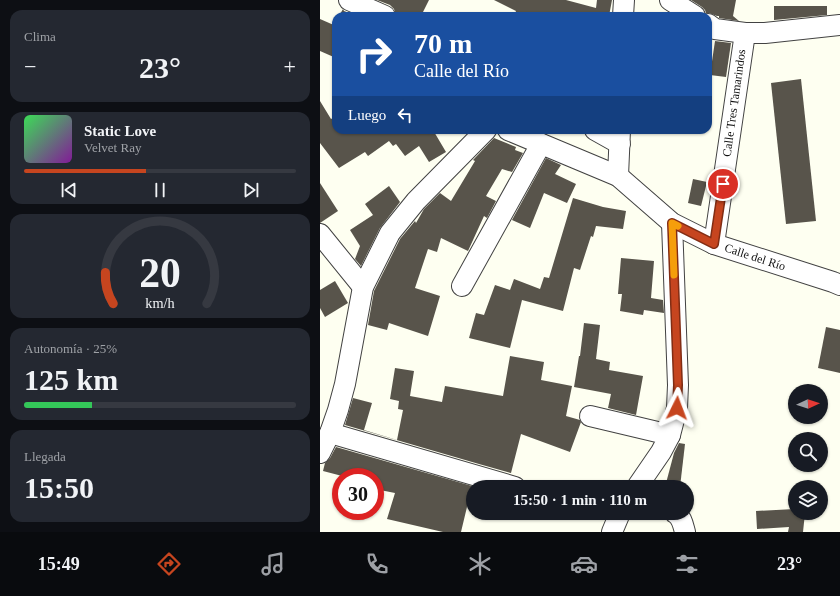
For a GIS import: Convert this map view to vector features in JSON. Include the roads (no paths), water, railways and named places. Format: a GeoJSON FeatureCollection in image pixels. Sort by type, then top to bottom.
{"type":"FeatureCollection","features":[{"type":"Feature","properties":{"kind":"street"},"geometry":{"type":"LineString","coordinates":[[349,0],[376,12]]}},
{"type":"Feature","properties":{"kind":"street"},"geometry":{"type":"LineString","coordinates":[[623,12],[624,0]]}},
{"type":"Feature","properties":{"kind":"street"},"geometry":{"type":"LineString","coordinates":[[670,0],[689,12]]}},
{"type":"Feature","properties":{"kind":"street"},"geometry":{"type":"LineString","coordinates":[[712,27],[715,29],[745,33],[765,33],[840,25]]}},
{"type":"Feature","properties":{"kind":"street","name":"Calle Tres Tamarindos"},"geometry":{"type":"LineString","coordinates":[[714,244],[745,33]]}},
{"type":"Feature","properties":{"kind":"street"},"geometry":{"type":"LineString","coordinates":[[320,453],[330,433],[345,384],[363,287],[390,233],[416,201],[482,134]]}},
{"type":"Feature","properties":{"kind":"street","name":"Calle del Río"},"geometry":{"type":"LineString","coordinates":[[517,134],[618,176],[672,223],[714,244],[840,285]]}},
{"type":"Feature","properties":{"kind":"street"},"geometry":{"type":"LineString","coordinates":[[609,134],[620,137],[618,176]]}},
{"type":"Feature","properties":{"kind":"street"},"geometry":{"type":"LineString","coordinates":[[462,286],[541,144]]}},
{"type":"Feature","properties":{"kind":"street"},"geometry":{"type":"LineString","coordinates":[[642,480],[661,452],[670,435],[677,408],[678,385],[672,223]]}},
{"type":"Feature","properties":{"kind":"street"},"geometry":{"type":"LineString","coordinates":[[320,234],[363,287]]}},
{"type":"Feature","properties":{"kind":"street"},"geometry":{"type":"LineString","coordinates":[[590,416],[670,435]]}},
{"type":"Feature","properties":{"kind":"street"},"geometry":{"type":"LineString","coordinates":[[330,433],[491,480]]}},
{"type":"Feature","properties":{"kind":"street"},"geometry":{"type":"LineString","coordinates":[[681,520],[685,532]]}}]}
